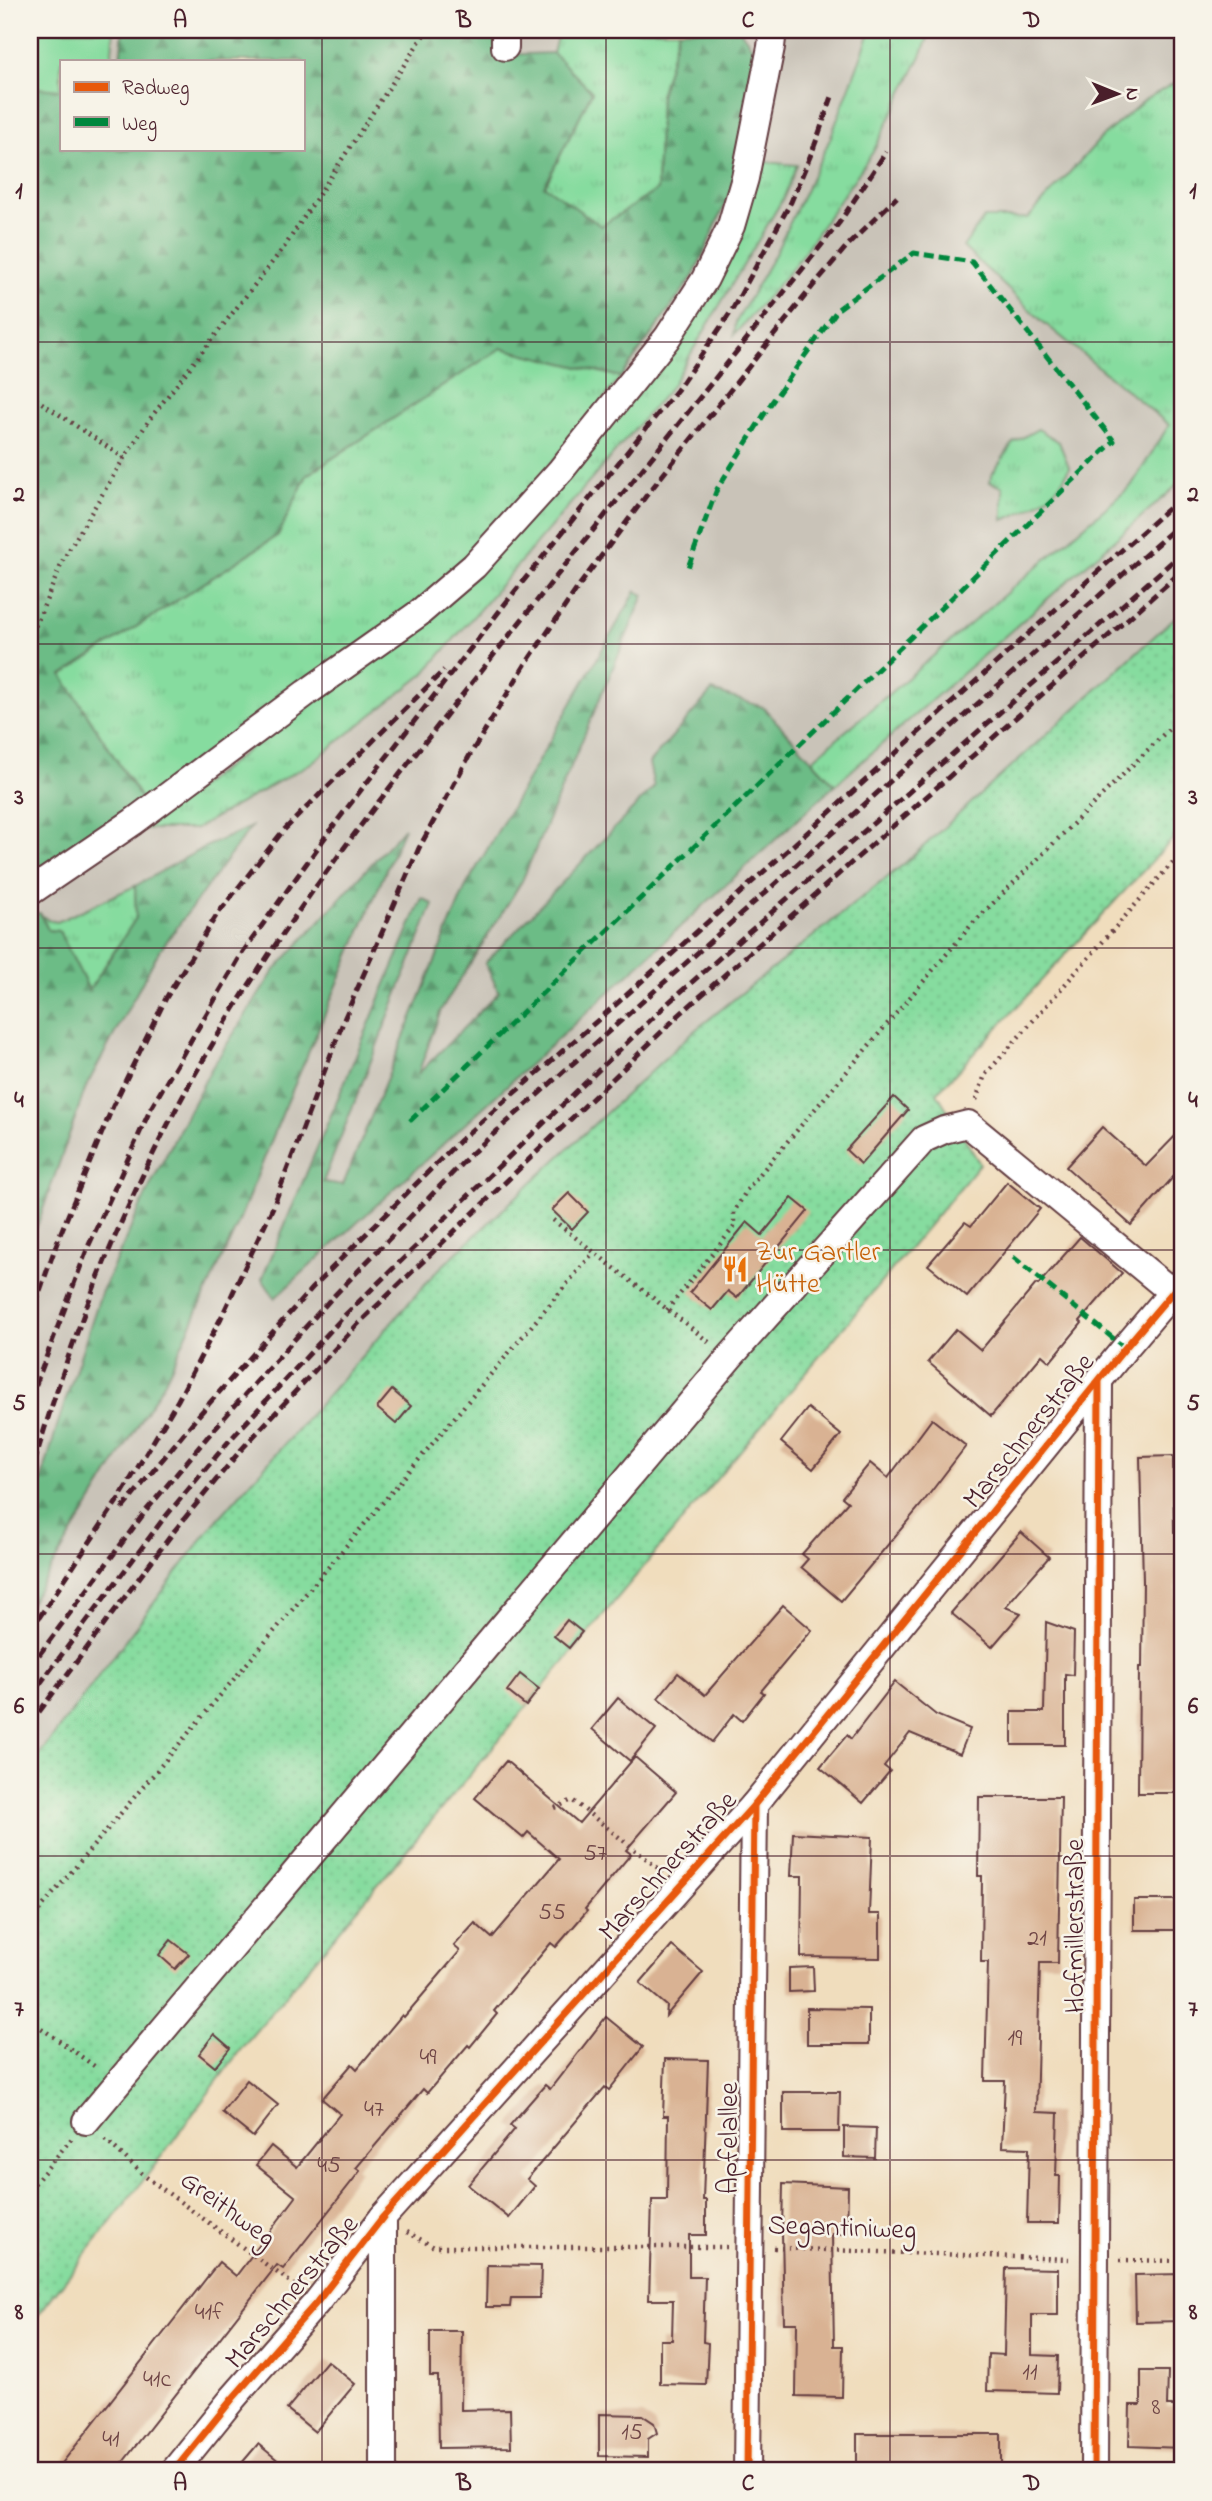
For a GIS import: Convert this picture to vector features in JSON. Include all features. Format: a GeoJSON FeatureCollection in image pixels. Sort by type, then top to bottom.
{"type":"FeatureCollection","features":[{"type":"Feature","properties":{"kind":"street"},"geometry":{"type":"LineString","coordinates":[[30,892],[133,822],[306,693],[418,614],[474,566],[561,470],[667,338],[705,279],[731,226],[745,178],[773,30]]}},
{"type":"Feature","properties":{"kind":"street"},"geometry":{"type":"LineString","coordinates":[[86,2121],[729,1358],[924,1139],[968,1124],[1177,1287]]}},
{"type":"Feature","properties":{"kind":"street","name":"Marschnerstraße"},"geometry":{"type":"LineString","coordinates":[[174,2471],[233,2398],[317,2302],[383,2217],[754,1805],[1177,1287]]}},
{"type":"Feature","properties":{"kind":"street","name":"Hofmillerstraße"},"geometry":{"type":"LineString","coordinates":[[1094,2471],[1099,1381]]}},
{"type":"Feature","properties":{"kind":"street","name":"Apfelallee"},"geometry":{"type":"LineString","coordinates":[[747,2471],[754,1805]]}},
{"type":"Feature","properties":{"kind":"street"},"geometry":{"type":"LineString","coordinates":[[383,2217],[383,2471]]}},
{"type":"Feature","properties":{"kind":"path"},"geometry":{"type":"LineString","coordinates":[[30,639],[64,558],[124,458],[152,416],[285,246],[427,30]]}},
{"type":"Feature","properties":{"kind":"path"},"geometry":{"type":"LineString","coordinates":[[30,396],[124,458]]}},
{"type":"Feature","properties":{"kind":"path"},"geometry":{"type":"LineString","coordinates":[[667,1310],[734,1227],[734,1212],[748,1188],[973,923],[1182,716]]}},
{"type":"Feature","properties":{"kind":"path"},"geometry":{"type":"LineString","coordinates":[[968,1124],[985,1075],[1182,852]]}},
{"type":"Feature","properties":{"kind":"path"},"geometry":{"type":"LineString","coordinates":[[553,1220],[729,1358]]}},
{"type":"Feature","properties":{"kind":"path"},"geometry":{"type":"LineString","coordinates":[[30,1921],[593,1253]]}},
{"type":"Feature","properties":{"kind":"path"},"geometry":{"type":"LineString","coordinates":[[555,1808],[572,1800],[680,1886]]}},
{"type":"Feature","properties":{"kind":"path"},"geometry":{"type":"LineString","coordinates":[[30,2020],[118,2083]]}},
{"type":"Feature","properties":{"kind":"path"},"geometry":{"type":"LineString","coordinates":[[30,2189],[86,2121]]}},
{"type":"Feature","properties":{"kind":"shaded area"},"geometry":{"type":"Polygon","coordinates":[[[30,30],[1182,30],[1182,611],[904,864],[694,1031],[436,1272],[30,1767],[30,30]]]}},
{"type":"Feature","properties":{"kind":"green space"},"geometry":{"type":"Polygon","coordinates":[[[30,30],[114,30],[111,60],[60,60],[60,90],[30,87],[30,30]]]}},
{"type":"Feature","properties":{"kind":"green space"},"geometry":{"type":"Polygon","coordinates":[[[123,30],[499,30],[499,55],[553,53],[592,92],[545,186],[601,226],[657,190],[660,96],[679,30],[740,30],[762,61],[732,189],[694,275],[621,377],[501,348],[307,475],[278,535],[62,675],[145,805],[30,884],[30,87],[60,90],[60,150],[304,150],[304,60],[120,60],[123,30]]]}},
{"type":"Feature","properties":{"kind":"green space"},"geometry":{"type":"Polygon","coordinates":[[[559,30],[679,30],[660,96],[657,190],[601,227],[545,186],[592,92],[553,53],[559,30]]]}},
{"type":"Feature","properties":{"kind":"green space"},"geometry":{"type":"Polygon","coordinates":[[[871,30],[931,30],[921,56],[873,152],[792,269],[734,335],[736,322],[775,254],[830,139],[871,30]]]}},
{"type":"Feature","properties":{"kind":"green space"},"geometry":{"type":"Polygon","coordinates":[[[1182,79],[1182,481],[835,785],[812,760],[1131,486],[1169,425],[1042,321],[963,247],[984,218],[1028,218],[1102,137],[1146,99],[1182,79]]]}},
{"type":"Feature","properties":{"kind":"green space"},"geometry":{"type":"Polygon","coordinates":[[[755,161],[797,165],[784,197],[671,387],[424,674],[311,763],[195,829],[144,829],[423,617],[673,345],[755,161]]]}},
{"type":"Feature","properties":{"kind":"green space"},"geometry":{"type":"Polygon","coordinates":[[[501,348],[621,377],[473,561],[145,805],[62,675],[278,535],[307,475],[501,348]]]}},
{"type":"Feature","properties":{"kind":"green space"},"geometry":{"type":"Polygon","coordinates":[[[1038,429],[1059,442],[1069,467],[1059,486],[1051,493],[1033,506],[1003,520],[1003,487],[990,482],[991,476],[1013,443],[1038,429]]]}},
{"type":"Feature","properties":{"kind":"green space"},"geometry":{"type":"Polygon","coordinates":[[[636,591],[644,595],[522,881],[441,1010],[418,1074],[499,992],[485,963],[654,787],[649,763],[712,691],[763,707],[835,785],[275,1298],[262,1279],[422,898],[433,904],[323,1182],[343,1185],[465,888],[636,591]]]}},
{"type":"Feature","properties":{"kind":"green space"},"geometry":{"type":"Polygon","coordinates":[[[1182,611],[1182,829],[937,1093],[980,1164],[244,2045],[146,2177],[30,2325],[30,1767],[212,1526],[436,1272],[694,1031],[904,864],[1182,611]]]}},
{"type":"Feature","properties":{"kind":"green space"},"geometry":{"type":"Polygon","coordinates":[[[251,827],[158,953],[86,1087],[30,1246],[30,913],[40,913],[48,930],[59,931],[89,990],[136,918],[135,886],[205,847],[251,827]]]}},
{"type":"Feature","properties":{"kind":"green space"},"geometry":{"type":"Polygon","coordinates":[[[404,828],[236,1228],[165,1381],[30,1603],[30,1520],[58,1423],[101,1293],[151,1184],[211,1069],[274,971],[404,828]]]}},
{"type":"Feature","properties":{"kind":"green space"},"geometry":{"type":"Polygon","coordinates":[[[135,886],[136,918],[89,991],[59,931],[48,930],[40,914],[57,922],[135,886]]]}},
{"type":"Feature","properties":{"kind":"building"},"geometry":{"type":"Polygon","coordinates":[[[894,1097],[908,1110],[861,1164],[846,1150],[894,1097]]]}},
{"type":"Feature","properties":{"kind":"building"},"geometry":{"type":"Polygon","coordinates":[[[1102,1127],[1146,1166],[1182,1129],[1182,1167],[1131,1225],[1066,1167],[1102,1127]]]}},
{"type":"Feature","properties":{"kind":"building"},"geometry":{"type":"Polygon","coordinates":[[[1007,1182],[1040,1209],[967,1297],[928,1265],[965,1222],[971,1226],[1007,1182]]]}},
{"type":"Feature","properties":{"kind":"building"},"geometry":{"type":"Polygon","coordinates":[[[569,1193],[588,1212],[572,1229],[552,1210],[569,1193]]]}},
{"type":"Feature","properties":{"kind":"building","name":"Zur Gartler Hütte"},"geometry":{"type":"Polygon","coordinates":[[[792,1198],[808,1211],[737,1298],[728,1291],[712,1310],[690,1292],[747,1222],[762,1235],[792,1198]]]}},
{"type":"Feature","properties":{"kind":"building"},"geometry":{"type":"Polygon","coordinates":[[[1080,1237],[1122,1273],[1080,1321],[1082,1323],[1050,1362],[1042,1355],[991,1416],[928,1362],[956,1329],[981,1350],[1036,1284],[1038,1285],[1080,1237]]]}},
{"type":"Feature","properties":{"kind":"building"},"geometry":{"type":"Polygon","coordinates":[[[392,1390],[411,1406],[396,1424],[377,1408],[392,1390]]]}},
{"type":"Feature","properties":{"kind":"building"},"geometry":{"type":"Polygon","coordinates":[[[808,1408],[841,1435],[813,1469],[781,1442],[808,1408]]]}},
{"type":"Feature","properties":{"kind":"building"},"geometry":{"type":"Polygon","coordinates":[[[932,1419],[966,1446],[841,1601],[801,1567],[808,1559],[802,1554],[848,1502],[842,1497],[870,1463],[888,1478],[932,1419]]]}},
{"type":"Feature","properties":{"kind":"building"},"geometry":{"type":"Polygon","coordinates":[[[1173,1456],[1174,1532],[1177,1532],[1176,1604],[1182,1604],[1182,1713],[1178,1713],[1178,1793],[1138,1793],[1143,1581],[1140,1457],[1173,1456]]]}},
{"type":"Feature","properties":{"kind":"building"},"geometry":{"type":"Polygon","coordinates":[[[1021,1532],[1049,1557],[1005,1607],[1021,1613],[992,1647],[951,1613],[1021,1532]]]}},
{"type":"Feature","properties":{"kind":"building"},"geometry":{"type":"Polygon","coordinates":[[[783,1605],[812,1630],[761,1691],[764,1693],[742,1721],[734,1714],[712,1742],[658,1698],[678,1673],[705,1695],[783,1605]]]}},
{"type":"Feature","properties":{"kind":"building"},"geometry":{"type":"Polygon","coordinates":[[[567,1620],[582,1632],[569,1648],[554,1636],[567,1620]]]}},
{"type":"Feature","properties":{"kind":"building"},"geometry":{"type":"Polygon","coordinates":[[[1046,1622],[1074,1632],[1073,1675],[1065,1674],[1065,1745],[1012,1745],[1012,1712],[1044,1712],[1046,1622]]]}},
{"type":"Feature","properties":{"kind":"building"},"geometry":{"type":"Polygon","coordinates":[[[520,1674],[539,1689],[526,1706],[507,1691],[520,1674]]]}},
{"type":"Feature","properties":{"kind":"building"},"geometry":{"type":"Polygon","coordinates":[[[895,1682],[936,1715],[970,1729],[960,1754],[910,1733],[884,1766],[890,1771],[863,1803],[820,1767],[847,1735],[851,1739],[895,1682]]]}},
{"type":"Feature","properties":{"kind":"building"},"geometry":{"type":"Polygon","coordinates":[[[618,1698],[656,1729],[630,1761],[592,1729],[618,1698]]]}},
{"type":"Feature","properties":{"kind":"building"},"geometry":{"type":"Polygon","coordinates":[[[635,1757],[676,1792],[626,1850],[631,1854],[585,1909],[587,1911],[556,1947],[551,1943],[494,2011],[497,2014],[470,2047],[468,2045],[427,2093],[423,2089],[356,2168],[360,2171],[283,2269],[277,2265],[116,2471],[56,2471],[219,2262],[236,2276],[296,2197],[256,2165],[271,2146],[297,2167],[340,2114],[322,2099],[352,2064],[357,2069],[402,2015],[404,2017],[460,1951],[454,1946],[475,1923],[492,1938],[559,1859],[528,1832],[523,1838],[475,1798],[506,1761],[579,1823],[635,1757]]]}},
{"type":"Feature","properties":{"kind":"building"},"geometry":{"type":"Polygon","coordinates":[[[979,1797],[1061,1797],[1058,1963],[1040,1963],[1036,2112],[1058,2113],[1056,2176],[1060,2176],[1059,2223],[1027,2223],[1029,2148],[1002,2147],[1005,2081],[985,2081],[988,1962],[981,1962],[979,1797]]]}},
{"type":"Feature","properties":{"kind":"building"},"geometry":{"type":"Polygon","coordinates":[[[793,1833],[872,1837],[869,1914],[880,1914],[880,1958],[801,1957],[802,1876],[791,1876],[793,1833]]]}},
{"type":"Feature","properties":{"kind":"building"},"geometry":{"type":"Polygon","coordinates":[[[1134,1900],[1182,1900],[1182,1930],[1134,1930],[1134,1900]]]}},
{"type":"Feature","properties":{"kind":"building"},"geometry":{"type":"Polygon","coordinates":[[[171,1940],[189,1954],[175,1969],[159,1955],[171,1940]]]}},
{"type":"Feature","properties":{"kind":"building"},"geometry":{"type":"Polygon","coordinates":[[[672,1946],[703,1972],[666,2016],[667,2006],[640,1983],[672,1946]]]}},
{"type":"Feature","properties":{"kind":"building"},"geometry":{"type":"Polygon","coordinates":[[[813,1967],[814,1991],[789,1992],[789,1968],[813,1967]]]}},
{"type":"Feature","properties":{"kind":"building"},"geometry":{"type":"Polygon","coordinates":[[[807,2008],[869,2009],[869,2044],[807,2044],[807,2008]]]}},
{"type":"Feature","properties":{"kind":"building"},"geometry":{"type":"Polygon","coordinates":[[[606,2017],[643,2047],[609,2090],[605,2087],[527,2179],[535,2186],[509,2218],[468,2185],[515,2129],[510,2125],[545,2085],[550,2089],[606,2017]]]}},
{"type":"Feature","properties":{"kind":"building"},"geometry":{"type":"Polygon","coordinates":[[[214,2034],[230,2048],[215,2067],[199,2054],[214,2034]]]}},
{"type":"Feature","properties":{"kind":"building"},"geometry":{"type":"Polygon","coordinates":[[[665,2059],[708,2060],[703,2200],[706,2200],[706,2235],[689,2235],[689,2277],[705,2277],[703,2342],[708,2343],[706,2385],[660,2384],[660,2340],[672,2340],[673,2300],[649,2300],[652,2200],[667,2200],[668,2116],[663,2116],[665,2059]]]}},
{"type":"Feature","properties":{"kind":"building"},"geometry":{"type":"Polygon","coordinates":[[[247,2080],[278,2105],[253,2137],[222,2112],[247,2080]]]}},
{"type":"Feature","properties":{"kind":"building"},"geometry":{"type":"Polygon","coordinates":[[[783,2092],[840,2092],[839,2132],[783,2132],[783,2092]]]}},
{"type":"Feature","properties":{"kind":"building"},"geometry":{"type":"Polygon","coordinates":[[[844,2127],[876,2128],[875,2158],[844,2157],[844,2127]]]}},
{"type":"Feature","properties":{"kind":"building"},"geometry":{"type":"Polygon","coordinates":[[[783,2184],[848,2187],[847,2234],[832,2234],[834,2346],[843,2346],[842,2397],[796,2396],[797,2323],[784,2323],[783,2184]]]}},
{"type":"Feature","properties":{"kind":"building"},"geometry":{"type":"Polygon","coordinates":[[[487,2265],[541,2266],[540,2298],[511,2298],[510,2307],[486,2307],[487,2265]]]}},
{"type":"Feature","properties":{"kind":"building"},"geometry":{"type":"Polygon","coordinates":[[[1006,2268],[1058,2269],[1058,2315],[1032,2315],[1032,2355],[1058,2356],[1057,2393],[987,2391],[988,2354],[1004,2355],[1006,2268]]]}},
{"type":"Feature","properties":{"kind":"building"},"geometry":{"type":"Polygon","coordinates":[[[1182,2274],[1182,2321],[1136,2322],[1135,2275],[1182,2274]]]}},
{"type":"Feature","properties":{"kind":"building"},"geometry":{"type":"Polygon","coordinates":[[[430,2331],[462,2331],[461,2410],[510,2409],[511,2447],[439,2448],[438,2376],[430,2376],[430,2331]]]}},
{"type":"Feature","properties":{"kind":"building"},"geometry":{"type":"Polygon","coordinates":[[[327,2361],[355,2384],[315,2432],[287,2409],[327,2361]]]}},
{"type":"Feature","properties":{"kind":"building"},"geometry":{"type":"Polygon","coordinates":[[[1141,2371],[1168,2371],[1167,2406],[1182,2406],[1182,2448],[1129,2446],[1130,2405],[1141,2405],[1141,2371]]]}},
{"type":"Feature","properties":{"kind":"building"},"geometry":{"type":"Polygon","coordinates":[[[599,2414],[642,2415],[654,2423],[657,2433],[648,2439],[648,2457],[599,2456],[599,2414]]]}},
{"type":"Feature","properties":{"kind":"building"},"geometry":{"type":"Polygon","coordinates":[[[857,2434],[1001,2434],[1001,2471],[857,2471],[857,2434]]]}},
{"type":"Feature","properties":{"kind":"building"},"geometry":{"type":"Polygon","coordinates":[[[258,2444],[291,2471],[235,2471],[258,2444]]]}},
{"type":"Feature","properties":{"kind":"railway"},"geometry":{"type":"LineString","coordinates":[[30,1400],[88,1247],[151,1108],[243,952],[334,825],[508,600],[677,390],[731,312],[791,202],[833,94]]}},
{"type":"Feature","properties":{"kind":"railway"},"geometry":{"type":"LineString","coordinates":[[30,1478],[86,1308],[132,1198],[186,1091],[245,991],[378,802],[839,223],[886,152]]}},
{"type":"Feature","properties":{"kind":"railway"},"geometry":{"type":"LineString","coordinates":[[30,1631],[120,1497],[178,1400],[221,1318],[273,1207],[345,1017],[419,848],[471,753],[525,665],[581,583],[646,496],[813,286],[847,246],[897,197]]}},
{"type":"Feature","properties":{"kind":"railway"},"geometry":{"type":"LineString","coordinates":[[122,1509],[198,1416],[312,1288],[459,1141],[613,1007],[1182,496]]}},
{"type":"Feature","properties":{"kind":"railway"},"geometry":{"type":"LineString","coordinates":[[30,1667],[145,1512],[214,1429],[329,1301],[471,1154],[1182,522]]}},
{"type":"Feature","properties":{"kind":"railway"},"geometry":{"type":"LineString","coordinates":[[30,1697],[161,1522],[229,1441],[345,1315],[668,1003],[1182,553]]}},
{"type":"Feature","properties":{"kind":"railway"},"geometry":{"type":"LineString","coordinates":[[30,1724],[175,1530],[240,1451],[357,1325],[679,1015],[1182,571]]}},
{"type":"Feature","properties":{"kind":"railway"},"geometry":{"type":"LineString","coordinates":[[30,1319],[59,1237],[113,1106],[166,998],[216,916],[283,831],[444,670]]}},
{"type":"Feature","properties":{"kind":"marked path"},"geometry":{"type":"LineString","coordinates":[[410,1121],[1114,441],[972,262],[914,253],[838,309],[772,402],[717,489],[687,570]]}},
{"type":"Feature","properties":{"kind":"marked path"},"geometry":{"type":"LineString","coordinates":[[1013,1257],[1125,1348]]}},
{"type":"Feature","properties":{"kind":"cycle path"},"geometry":{"type":"LineString","coordinates":[[174,2471],[233,2398],[317,2302],[383,2217],[754,1805],[1182,1281]]}},
{"type":"Feature","properties":{"kind":"cycle path"},"geometry":{"type":"LineString","coordinates":[[1094,2471],[1099,1381]]}},
{"type":"Feature","properties":{"kind":"cycle path"},"geometry":{"type":"LineString","coordinates":[[747,2471],[754,1805]]}},
{"type":"Feature","properties":{"kind":"place","name":"Zur Gartler Hütte"},"geometry":{"type":"Point","coordinates":[735,1269]}}]}
